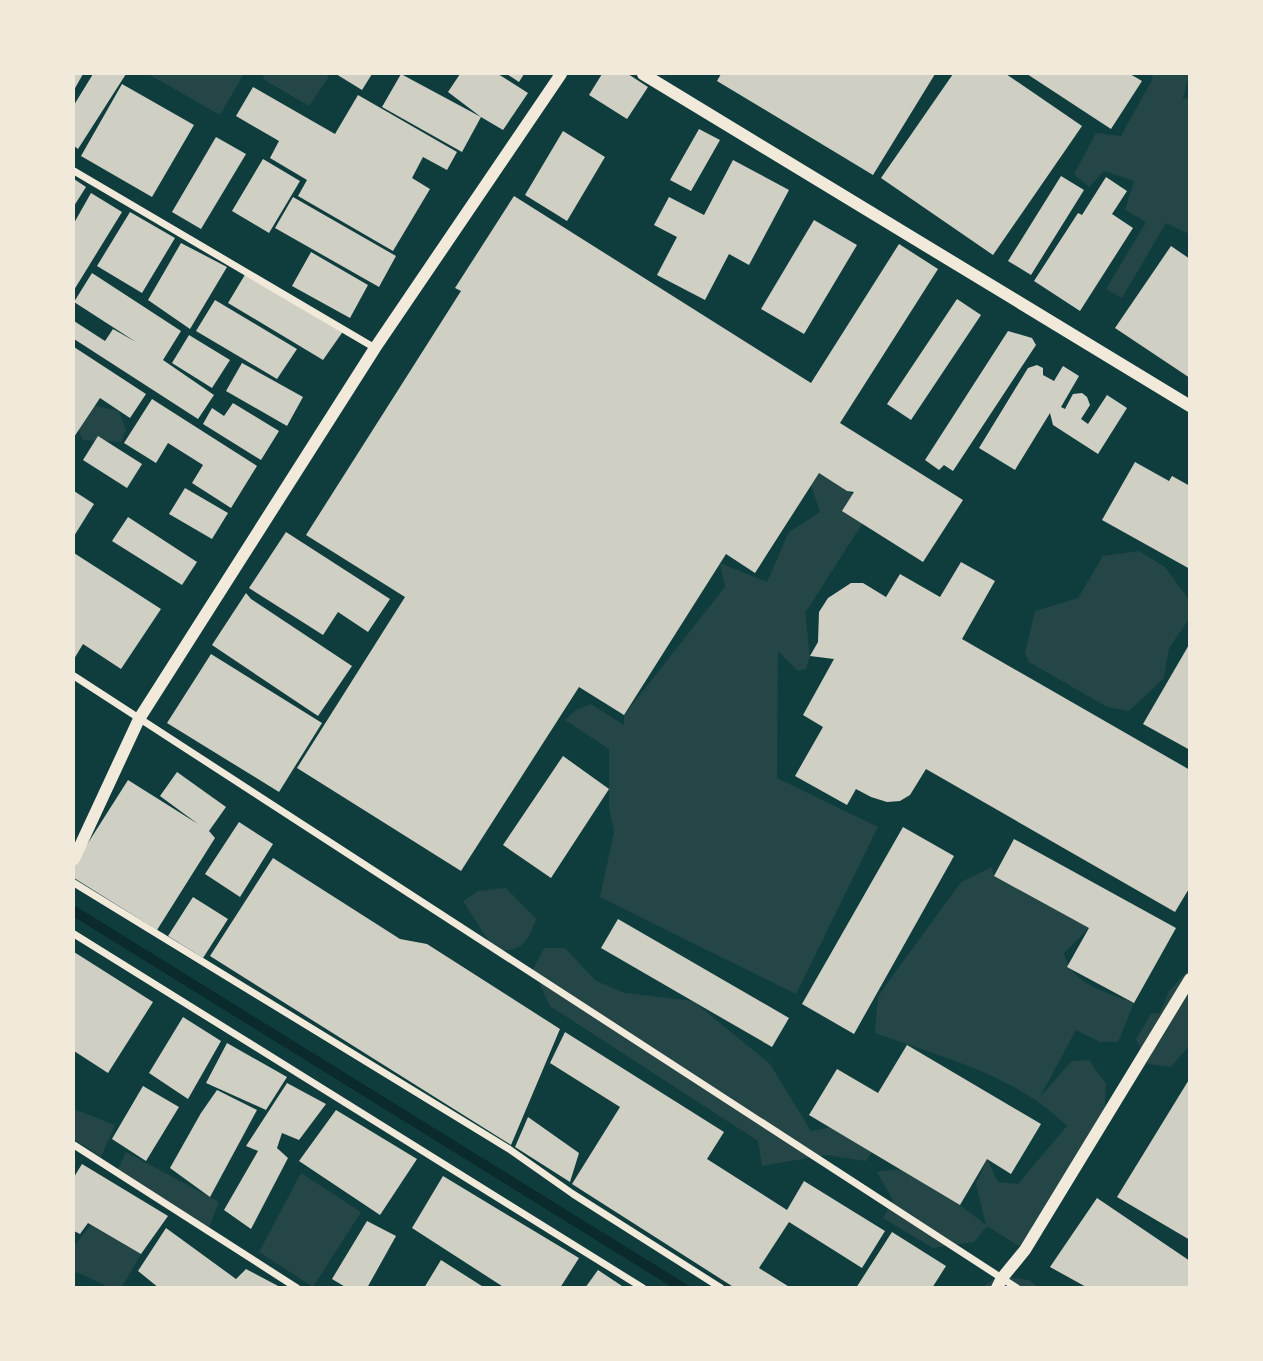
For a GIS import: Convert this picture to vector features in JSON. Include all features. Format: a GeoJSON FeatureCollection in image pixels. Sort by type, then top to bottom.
{"type":"FeatureCollection","features":[{"type":"Feature","properties":{"kind":"street"},"geometry":{"type":"LineString","coordinates":[[74,859],[139,719],[375,348],[561,74]]}},
{"type":"Feature","properties":{"kind":"street"},"geometry":{"type":"LineString","coordinates":[[643,74],[1189,406]]}},
{"type":"Feature","properties":{"kind":"street"},"geometry":{"type":"LineString","coordinates":[[74,171],[375,348]]}},
{"type":"Feature","properties":{"kind":"street"},"geometry":{"type":"LineString","coordinates":[[74,676],[1000,1283],[1017,1287]]}},
{"type":"Feature","properties":{"kind":"street"},"geometry":{"type":"LineString","coordinates":[[74,883],[509,1149],[573,1194],[721,1287]]}},
{"type":"Feature","properties":{"kind":"street"},"geometry":{"type":"LineString","coordinates":[[74,934],[643,1287]]}},
{"type":"Feature","properties":{"kind":"street"},"geometry":{"type":"LineString","coordinates":[[1000,1283],[1025,1250],[1189,979]]}},
{"type":"Feature","properties":{"kind":"street"},"geometry":{"type":"LineString","coordinates":[[74,1145],[298,1287]]}},
{"type":"Feature","properties":{"kind":"shaded area"},"geometry":{"type":"Polygon","coordinates":[[[148,74],[240,74],[243,75],[220,115],[148,74]]]}},
{"type":"Feature","properties":{"kind":"shaded area"},"geometry":{"type":"Polygon","coordinates":[[[264,74],[328,74],[328,78],[309,106],[263,79],[264,74]]]}},
{"type":"Feature","properties":{"kind":"shaded area"},"geometry":{"type":"Polygon","coordinates":[[[1150,74],[1189,74],[1183,99],[1189,98],[1189,234],[1166,223],[1122,298],[1106,289],[1146,222],[1125,210],[1134,181],[1104,171],[1089,187],[1074,174],[1096,133],[1121,136],[1153,78],[1150,74]]]}},
{"type":"Feature","properties":{"kind":"shaded area"},"geometry":{"type":"Polygon","coordinates":[[[87,404],[119,411],[126,430],[121,442],[83,440],[77,426],[87,404]]]}},
{"type":"Feature","properties":{"kind":"shaded area"},"geometry":{"type":"Polygon","coordinates":[[[814,470],[873,507],[805,613],[810,656],[806,669],[798,671],[778,651],[777,778],[878,827],[796,994],[600,897],[614,832],[609,807],[609,749],[565,720],[576,710],[591,704],[624,725],[624,715],[725,587],[720,563],[767,582],[789,532],[820,512],[811,485],[814,470]]]}},
{"type":"Feature","properties":{"kind":"shaded area"},"geometry":{"type":"Polygon","coordinates":[[[1139,551],[1165,567],[1189,600],[1189,619],[1169,648],[1164,678],[1129,711],[1107,707],[1029,662],[1025,653],[1035,611],[1078,598],[1103,556],[1139,551]]]}},
{"type":"Feature","properties":{"kind":"shaded area"},"geometry":{"type":"Polygon","coordinates":[[[992,867],[994,876],[1089,928],[1064,953],[1068,964],[1074,973],[1092,986],[1134,1003],[1118,1042],[1100,1042],[1076,1030],[1040,1097],[1072,1061],[1089,1060],[1106,1084],[1104,1124],[1025,1250],[987,1226],[974,1242],[933,1248],[883,1218],[893,1200],[877,1172],[918,1170],[958,1181],[960,1205],[986,1225],[976,1184],[987,1159],[998,1182],[1018,1184],[1067,1126],[1047,1108],[1001,1080],[875,1033],[878,996],[961,882],[992,867]]]}},
{"type":"Feature","properties":{"kind":"shaded area"},"geometry":{"type":"Polygon","coordinates":[[[506,888],[536,919],[530,935],[522,944],[512,950],[495,951],[463,901],[478,891],[506,888]]]}},
{"type":"Feature","properties":{"kind":"shaded area"},"geometry":{"type":"Polygon","coordinates":[[[544,948],[565,948],[596,981],[625,993],[693,1001],[770,1064],[811,1131],[839,1126],[874,1149],[866,1161],[826,1155],[762,1166],[758,1141],[550,1006],[533,969],[544,948]]]}},
{"type":"Feature","properties":{"kind":"shaded area"},"geometry":{"type":"Polygon","coordinates":[[[1189,969],[1189,1046],[1171,1067],[1148,1064],[1136,1039],[1151,1014],[1160,1013],[1169,991],[1189,969]]]}},
{"type":"Feature","properties":{"kind":"shaded area"},"geometry":{"type":"Polygon","coordinates":[[[74,1109],[115,1125],[101,1157],[74,1139],[74,1109]]]}},
{"type":"Feature","properties":{"kind":"shaded area"},"geometry":{"type":"Polygon","coordinates":[[[126,1152],[219,1202],[209,1228],[118,1169],[126,1152]]]}},
{"type":"Feature","properties":{"kind":"shaded area"},"geometry":{"type":"Polygon","coordinates":[[[301,1173],[361,1212],[313,1287],[259,1252],[301,1173]]]}},
{"type":"Feature","properties":{"kind":"shaded area"},"geometry":{"type":"Polygon","coordinates":[[[91,1225],[141,1254],[122,1287],[109,1287],[74,1271],[74,1246],[91,1225]]]}},
{"type":"Feature","properties":{"kind":"shaded area"},"geometry":{"type":"Polygon","coordinates":[[[998,1276],[1029,1280],[1038,1287],[982,1288],[998,1276]]]}},
{"type":"Feature","properties":{"kind":"building"},"geometry":{"type":"Polygon","coordinates":[[[74,74],[83,74],[74,90],[74,74]]]}},
{"type":"Feature","properties":{"kind":"building"},"geometry":{"type":"Polygon","coordinates":[[[93,74],[126,74],[78,149],[74,146],[74,105],[93,74]]]}},
{"type":"Feature","properties":{"kind":"building"},"geometry":{"type":"Polygon","coordinates":[[[336,74],[372,74],[362,90],[336,74]]]}},
{"type":"Feature","properties":{"kind":"building"},"geometry":{"type":"Polygon","coordinates":[[[401,74],[481,117],[462,152],[382,107],[401,74]]]}},
{"type":"Feature","properties":{"kind":"building"},"geometry":{"type":"Polygon","coordinates":[[[460,74],[498,74],[528,93],[503,130],[448,92],[460,74]]]}},
{"type":"Feature","properties":{"kind":"building"},"geometry":{"type":"Polygon","coordinates":[[[507,74],[524,74],[519,82],[507,74]]]}},
{"type":"Feature","properties":{"kind":"building"},"geometry":{"type":"Polygon","coordinates":[[[602,74],[628,74],[648,87],[627,119],[589,95],[602,74]]]}},
{"type":"Feature","properties":{"kind":"building"},"geometry":{"type":"Polygon","coordinates":[[[721,74],[935,74],[873,175],[717,81],[721,74]]]}},
{"type":"Feature","properties":{"kind":"building"},"geometry":{"type":"Polygon","coordinates":[[[953,74],[1006,74],[1082,126],[993,255],[881,178],[953,74]]]}},
{"type":"Feature","properties":{"kind":"building"},"geometry":{"type":"Polygon","coordinates":[[[1027,74],[1130,74],[1142,81],[1111,129],[1027,74]]]}},
{"type":"Feature","properties":{"kind":"building"},"geometry":{"type":"Polygon","coordinates":[[[122,84],[194,125],[152,197],[81,156],[122,84]]]}},
{"type":"Feature","properties":{"kind":"building"},"geometry":{"type":"Polygon","coordinates":[[[253,87],[335,134],[358,95],[457,152],[447,170],[423,157],[412,178],[430,189],[393,251],[298,196],[307,180],[270,158],[279,141],[236,116],[253,87]]]}},
{"type":"Feature","properties":{"kind":"building"},"geometry":{"type":"Polygon","coordinates":[[[699,129],[720,140],[691,191],[670,180],[699,129]]]}},
{"type":"Feature","properties":{"kind":"building"},"geometry":{"type":"Polygon","coordinates":[[[563,131],[605,157],[567,221],[525,195],[563,131]]]}},
{"type":"Feature","properties":{"kind":"building"},"geometry":{"type":"Polygon","coordinates":[[[216,137],[246,154],[201,229],[172,212],[216,137]]]}},
{"type":"Feature","properties":{"kind":"building"},"geometry":{"type":"Polygon","coordinates":[[[263,159],[300,181],[269,233],[232,211],[263,159]]]}},
{"type":"Feature","properties":{"kind":"building"},"geometry":{"type":"Polygon","coordinates":[[[733,160],[789,190],[749,265],[729,254],[705,300],[657,275],[677,237],[654,225],[669,197],[704,215],[733,160]]]}},
{"type":"Feature","properties":{"kind":"building"},"geometry":{"type":"Polygon","coordinates":[[[1061,176],[1084,190],[1031,275],[1008,261],[1061,176]]]}},
{"type":"Feature","properties":{"kind":"building"},"geometry":{"type":"Polygon","coordinates":[[[1106,177],[1127,191],[1112,214],[1133,228],[1080,311],[1034,281],[1078,213],[1082,215],[1106,177]]]}},
{"type":"Feature","properties":{"kind":"building"},"geometry":{"type":"Polygon","coordinates":[[[74,179],[86,187],[74,206],[74,179]]]}},
{"type":"Feature","properties":{"kind":"building"},"geometry":{"type":"Polygon","coordinates":[[[91,193],[122,212],[74,290],[74,223],[91,193]]]}},
{"type":"Feature","properties":{"kind":"building"},"geometry":{"type":"Polygon","coordinates":[[[514,196],[811,383],[899,244],[938,269],[840,423],[963,500],[923,562],[842,511],[854,492],[847,491],[819,473],[755,573],[726,554],[624,715],[579,687],[461,871],[297,768],[405,597],[306,535],[461,291],[455,288],[514,196]]]}},
{"type":"Feature","properties":{"kind":"building"},"geometry":{"type":"Polygon","coordinates":[[[293,197],[396,256],[379,287],[275,228],[293,197]]]}},
{"type":"Feature","properties":{"kind":"building"},"geometry":{"type":"Polygon","coordinates":[[[130,212],[175,238],[142,293],[97,266],[130,212]]]}},
{"type":"Feature","properties":{"kind":"building"},"geometry":{"type":"Polygon","coordinates":[[[814,220],[857,245],[804,334],[761,309],[814,220]]]}},
{"type":"Feature","properties":{"kind":"building"},"geometry":{"type":"Polygon","coordinates":[[[181,243],[227,267],[190,329],[148,300],[181,243]]]}},
{"type":"Feature","properties":{"kind":"building"},"geometry":{"type":"Polygon","coordinates":[[[1171,246],[1190,259],[1190,378],[1115,328],[1171,246]]]}},
{"type":"Feature","properties":{"kind":"building"},"geometry":{"type":"Polygon","coordinates":[[[311,252],[368,285],[350,318],[292,286],[311,252]]]}},
{"type":"Feature","properties":{"kind":"building"},"geometry":{"type":"Polygon","coordinates":[[[92,273],[181,331],[163,360],[214,395],[198,419],[74,339],[74,321],[105,341],[113,329],[136,342],[74,302],[92,273]]]}},
{"type":"Feature","properties":{"kind":"building"},"geometry":{"type":"Polygon","coordinates":[[[246,273],[344,330],[323,360],[228,303],[246,273]]]}},
{"type":"Feature","properties":{"kind":"building"},"geometry":{"type":"Polygon","coordinates":[[[957,299],[981,315],[911,420],[887,404],[957,299]]]}},
{"type":"Feature","properties":{"kind":"building"},"geometry":{"type":"Polygon","coordinates":[[[215,300],[297,349],[277,379],[196,331],[215,300]]]}},
{"type":"Feature","properties":{"kind":"building"},"geometry":{"type":"Polygon","coordinates":[[[1008,331],[1032,338],[1036,345],[953,471],[944,465],[939,470],[925,460],[1008,331]]]}},
{"type":"Feature","properties":{"kind":"building"},"geometry":{"type":"Polygon","coordinates":[[[189,335],[230,360],[212,388],[172,363],[189,335]]]}},
{"type":"Feature","properties":{"kind":"building"},"geometry":{"type":"Polygon","coordinates":[[[74,347],[146,394],[130,418],[100,398],[74,437],[74,347]]]}},
{"type":"Feature","properties":{"kind":"building"},"geometry":{"type":"Polygon","coordinates":[[[242,363],[303,397],[287,426],[226,391],[242,363]]]}},
{"type":"Feature","properties":{"kind":"building"},"geometry":{"type":"Polygon","coordinates":[[[1037,365],[1043,368],[1043,375],[1054,381],[1063,366],[1079,376],[1061,407],[1065,409],[1073,394],[1082,393],[1090,405],[1081,419],[1088,424],[1107,395],[1127,408],[1098,454],[1053,425],[1050,413],[1015,470],[979,448],[1028,368],[1037,365]]]}},
{"type":"Feature","properties":{"kind":"building"},"geometry":{"type":"Polygon","coordinates":[[[152,399],[257,466],[231,508],[192,483],[203,465],[168,443],[156,463],[124,443],[152,399]]]}},
{"type":"Feature","properties":{"kind":"building"},"geometry":{"type":"Polygon","coordinates":[[[233,403],[279,431],[261,460],[203,424],[212,408],[224,416],[233,403]]]}},
{"type":"Feature","properties":{"kind":"building"},"geometry":{"type":"Polygon","coordinates":[[[98,436],[142,464],[127,488],[83,460],[98,436]]]}},
{"type":"Feature","properties":{"kind":"building"},"geometry":{"type":"Polygon","coordinates":[[[1135,462],[1169,481],[1172,476],[1190,486],[1190,569],[1102,520],[1135,462]]]}},
{"type":"Feature","properties":{"kind":"building"},"geometry":{"type":"Polygon","coordinates":[[[185,488],[228,513],[212,539],[169,514],[185,488]]]}},
{"type":"Feature","properties":{"kind":"building"},"geometry":{"type":"Polygon","coordinates":[[[74,491],[94,504],[74,536],[74,491]]]}},
{"type":"Feature","properties":{"kind":"building"},"geometry":{"type":"Polygon","coordinates":[[[128,517],[197,562],[182,585],[112,541],[128,517]]]}},
{"type":"Feature","properties":{"kind":"building"},"geometry":{"type":"Polygon","coordinates":[[[286,532],[390,599],[368,632],[338,612],[323,635],[249,588],[286,532]]]}},
{"type":"Feature","properties":{"kind":"building"},"geometry":{"type":"Polygon","coordinates":[[[74,553],[161,609],[121,669],[83,644],[74,659],[74,553]]]}},
{"type":"Feature","properties":{"kind":"building"},"geometry":{"type":"Polygon","coordinates":[[[961,562],[995,581],[962,639],[1190,770],[1190,887],[1175,912],[926,769],[910,795],[900,801],[887,802],[856,789],[847,805],[795,776],[823,727],[803,715],[834,659],[810,656],[818,642],[819,612],[828,598],[851,583],[863,583],[886,597],[900,574],[940,597],[961,562]]]}},
{"type":"Feature","properties":{"kind":"building"},"geometry":{"type":"Polygon","coordinates":[[[246,593],[251,599],[352,666],[318,716],[212,645],[246,593]]]}},
{"type":"Feature","properties":{"kind":"building"},"geometry":{"type":"Polygon","coordinates":[[[1190,643],[1190,750],[1143,724],[1190,643]]]}},
{"type":"Feature","properties":{"kind":"building"},"geometry":{"type":"Polygon","coordinates":[[[211,654],[322,723],[279,792],[167,723],[211,654]]]}},
{"type":"Feature","properties":{"kind":"building"},"geometry":{"type":"Polygon","coordinates":[[[563,756],[609,789],[551,878],[503,845],[563,756]]]}},
{"type":"Feature","properties":{"kind":"building"},"geometry":{"type":"Polygon","coordinates":[[[177,772],[226,807],[209,831],[215,838],[157,930],[74,878],[74,865],[128,780],[198,824],[160,796],[177,772]]]}},
{"type":"Feature","properties":{"kind":"building"},"geometry":{"type":"Polygon","coordinates":[[[239,822],[273,844],[240,897],[205,874],[239,822]]]}},
{"type":"Feature","properties":{"kind":"building"},"geometry":{"type":"Polygon","coordinates":[[[903,827],[954,856],[854,1034],[802,1004],[903,827]]]}},
{"type":"Feature","properties":{"kind":"building"},"geometry":{"type":"Polygon","coordinates":[[[1014,839],[1176,928],[1134,1003],[1067,967],[1089,928],[994,876],[1014,839]]]}},
{"type":"Feature","properties":{"kind":"building"},"geometry":{"type":"Polygon","coordinates":[[[273,858],[400,939],[427,944],[560,1029],[511,1145],[210,956],[273,858]]]}},
{"type":"Feature","properties":{"kind":"building"},"geometry":{"type":"Polygon","coordinates":[[[193,897],[228,919],[203,958],[168,936],[193,897]]]}},
{"type":"Feature","properties":{"kind":"building"},"geometry":{"type":"Polygon","coordinates":[[[618,919],[789,1018],[772,1047],[601,948],[618,919]]]}},
{"type":"Feature","properties":{"kind":"building"},"geometry":{"type":"Polygon","coordinates":[[[74,952],[153,1002],[108,1073],[74,1051],[74,952]]]}},
{"type":"Feature","properties":{"kind":"building"},"geometry":{"type":"Polygon","coordinates":[[[183,1017],[221,1041],[188,1099],[149,1073],[183,1017]]]}},
{"type":"Feature","properties":{"kind":"building"},"geometry":{"type":"Polygon","coordinates":[[[565,1032],[724,1132],[707,1159],[787,1210],[804,1181],[885,1231],[862,1268],[789,1222],[759,1268],[791,1288],[735,1288],[572,1184],[620,1107],[550,1063],[565,1032]]]}},
{"type":"Feature","properties":{"kind":"building"},"geometry":{"type":"Polygon","coordinates":[[[227,1043],[287,1077],[266,1110],[206,1083],[227,1043]]]}},
{"type":"Feature","properties":{"kind":"building"},"geometry":{"type":"Polygon","coordinates":[[[907,1045],[1041,1124],[1011,1174],[987,1159],[960,1205],[809,1115],[837,1069],[878,1093],[907,1045]]]}},
{"type":"Feature","properties":{"kind":"building"},"geometry":{"type":"Polygon","coordinates":[[[1190,1078],[1190,1240],[1117,1197],[1190,1078]]]}},
{"type":"Feature","properties":{"kind":"building"},"geometry":{"type":"Polygon","coordinates":[[[287,1083],[326,1104],[299,1140],[282,1133],[277,1148],[288,1158],[251,1229],[224,1210],[258,1151],[246,1146],[287,1083]]]}},
{"type":"Feature","properties":{"kind":"building"},"geometry":{"type":"Polygon","coordinates":[[[143,1086],[179,1107],[146,1161],[112,1139],[143,1086]]]}},
{"type":"Feature","properties":{"kind":"building"},"geometry":{"type":"Polygon","coordinates":[[[217,1090],[257,1110],[210,1197],[170,1168],[217,1090]]]}},
{"type":"Feature","properties":{"kind":"building"},"geometry":{"type":"Polygon","coordinates":[[[336,1110],[417,1159],[380,1215],[299,1161],[336,1110]]]}},
{"type":"Feature","properties":{"kind":"building"},"geometry":{"type":"Polygon","coordinates":[[[528,1117],[579,1153],[570,1182],[515,1147],[528,1117]]]}},
{"type":"Feature","properties":{"kind":"building"},"geometry":{"type":"Polygon","coordinates":[[[82,1164],[168,1216],[141,1254],[88,1223],[80,1234],[74,1231],[74,1177],[82,1164]]]}},
{"type":"Feature","properties":{"kind":"building"},"geometry":{"type":"Polygon","coordinates":[[[443,1176],[579,1258],[560,1288],[505,1288],[412,1228],[443,1176]]]}},
{"type":"Feature","properties":{"kind":"building"},"geometry":{"type":"Polygon","coordinates":[[[1097,1198],[1190,1261],[1190,1288],[1088,1288],[1050,1267],[1097,1198]]]}},
{"type":"Feature","properties":{"kind":"building"},"geometry":{"type":"Polygon","coordinates":[[[367,1221],[396,1236],[367,1288],[347,1288],[332,1279],[367,1221]]]}},
{"type":"Feature","properties":{"kind":"building"},"geometry":{"type":"Polygon","coordinates":[[[166,1228],[236,1279],[246,1269],[282,1288],[159,1288],[138,1271],[166,1228]]]}},
{"type":"Feature","properties":{"kind":"building"},"geometry":{"type":"Polygon","coordinates":[[[892,1232],[946,1266],[932,1288],[856,1288],[892,1232]]]}},
{"type":"Feature","properties":{"kind":"building"},"geometry":{"type":"Polygon","coordinates":[[[441,1260],[485,1288],[424,1288],[441,1260]]]}},
{"type":"Feature","properties":{"kind":"building"},"geometry":{"type":"Polygon","coordinates":[[[598,1270],[625,1288],[585,1288],[598,1270]]]}},
{"type":"Feature","properties":{"kind":"waterway"},"geometry":{"type":"LineString","coordinates":[[74,911],[683,1288]]}}]}
